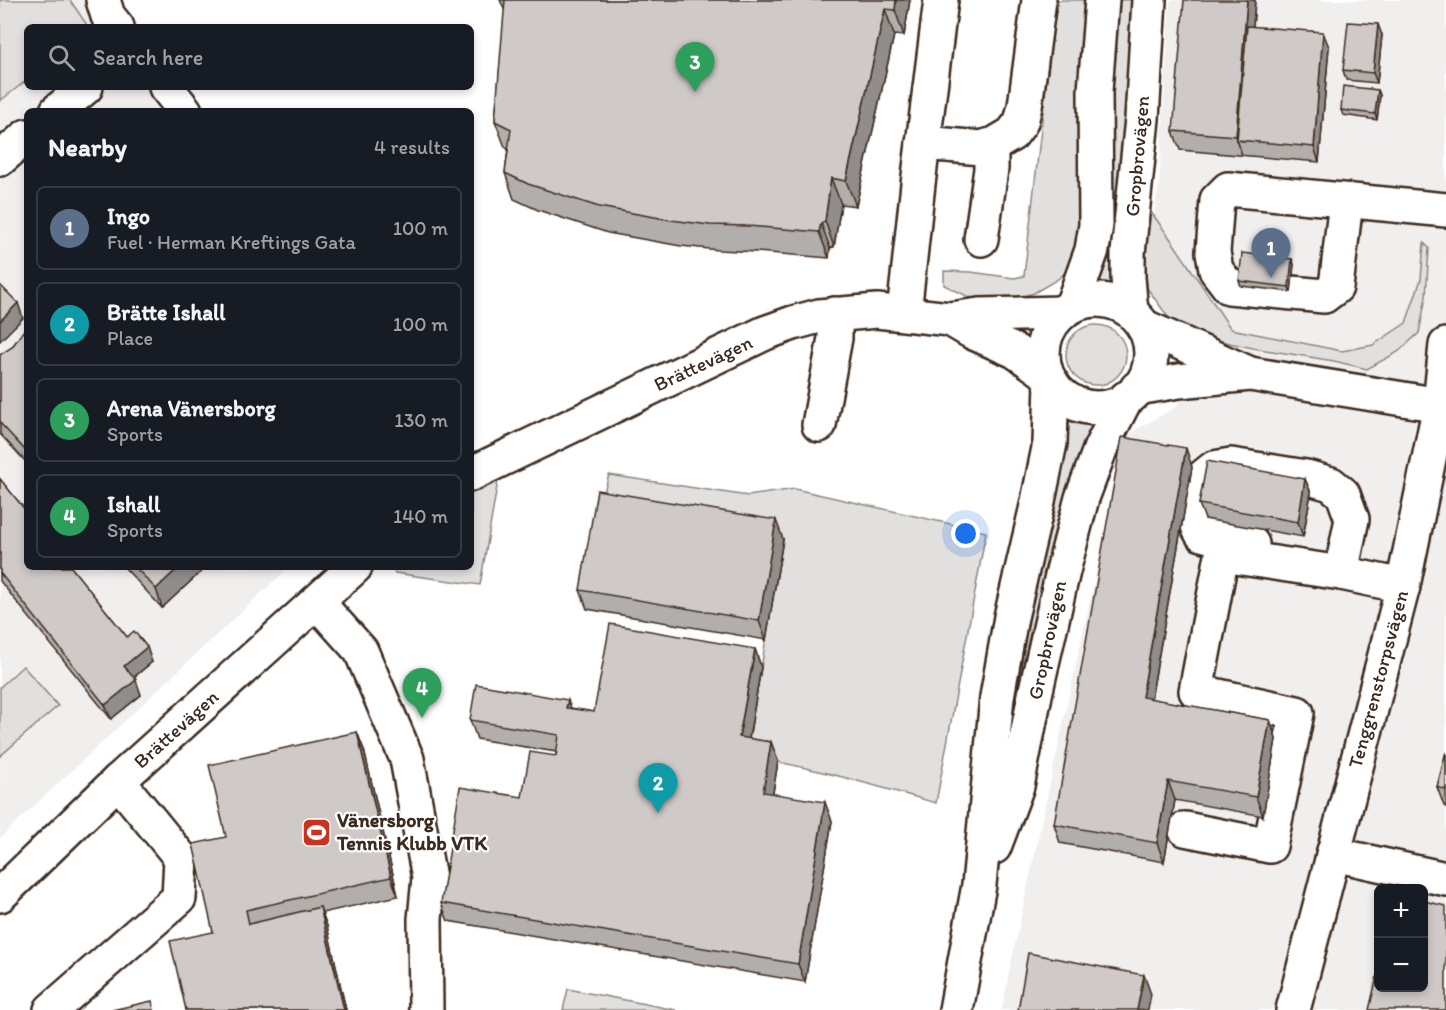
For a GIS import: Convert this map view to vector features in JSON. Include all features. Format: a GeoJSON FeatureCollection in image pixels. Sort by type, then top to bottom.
{"type":"FeatureCollection","features":[{"type":"Feature","properties":{"kind":"street"},"geometry":{"type":"LineString","coordinates":[[103,0],[108,16],[115,24]]}},
{"type":"Feature","properties":{"kind":"street"},"geometry":{"type":"LineString","coordinates":[[904,313],[942,0]]}},
{"type":"Feature","properties":{"kind":"street"},"geometry":{"type":"LineString","coordinates":[[923,142],[982,148],[995,144],[1012,134],[1021,122],[1025,106],[1040,0]]}},
{"type":"Feature","properties":{"kind":"street","name":"Gropbrovägen"},"geometry":{"type":"LineString","coordinates":[[1067,309],[1092,250],[1096,225],[1095,91],[1102,0]]}},
{"type":"Feature","properties":{"kind":"street","name":"Gropbrovägen"},"geometry":{"type":"LineString","coordinates":[[1137,319],[1128,278],[1128,253],[1142,119],[1149,0]]}},
{"type":"Feature","properties":{"kind":"street"},"geometry":{"type":"LineString","coordinates":[[61,108],[82,90]]}},
{"type":"Feature","properties":{"kind":"street"},"geometry":{"type":"LineString","coordinates":[[168,90],[183,108]]}},
{"type":"Feature","properties":{"kind":"street"},"geometry":{"type":"LineString","coordinates":[[0,159],[24,139]]}},
{"type":"Feature","properties":{"kind":"street"},"geometry":{"type":"LineString","coordinates":[[981,239],[991,169],[991,156],[987,146]]}},
{"type":"Feature","properties":{"kind":"street"},"geometry":{"type":"LineString","coordinates":[[1346,201],[1336,287],[1324,296],[1229,287],[1216,270],[1213,252],[1217,200],[1228,189],[1446,210]]}},
{"type":"Feature","properties":{"kind":"street"},"geometry":{"type":"LineString","coordinates":[[1137,319],[1149,342],[1150,358],[1146,374],[1132,393],[1116,404],[1094,407],[1072,402],[1063,395],[1049,378],[1044,366],[1043,351],[1046,336],[1052,323],[1067,309],[1092,300],[1119,305],[1137,319],[1250,374]]}},
{"type":"Feature","properties":{"kind":"street","name":"Brättevägen"},"geometry":{"type":"LineString","coordinates":[[474,473],[765,333],[819,316],[877,311],[951,319],[1067,309]]}},
{"type":"Feature","properties":{"kind":"street"},"geometry":{"type":"LineString","coordinates":[[819,425],[835,338],[835,314]]}},
{"type":"Feature","properties":{"kind":"street","name":"Brättevägen"},"geometry":{"type":"LineString","coordinates":[[951,319],[972,332],[1015,351],[1049,378]]}},
{"type":"Feature","properties":{"kind":"street","name":"Tenggrenstorpsvägen"},"geometry":{"type":"LineString","coordinates":[[1293,1010],[1403,586],[1443,405],[1446,345]]}},
{"type":"Feature","properties":{"kind":"street"},"geometry":{"type":"LineString","coordinates":[[1132,393],[1179,381],[1250,374],[1443,405]]}},
{"type":"Feature","properties":{"kind":"street","name":"Gropbrovägen"},"geometry":{"type":"LineString","coordinates":[[956,1010],[979,885],[997,697],[1011,617],[1050,442],[1049,378]]}},
{"type":"Feature","properties":{"kind":"street","name":"Gropbrovägen"},"geometry":{"type":"LineString","coordinates":[[979,885],[1017,786],[1060,582],[1082,498],[1101,447],[1132,393]]}},
{"type":"Feature","properties":{"kind":"street"},"geometry":{"type":"LineString","coordinates":[[1342,566],[1352,519],[1343,494],[1331,484],[1306,477],[1231,465],[1214,468],[1204,476],[1196,518],[1198,529],[1202,534],[1342,566],[1403,586]]}},
{"type":"Feature","properties":{"kind":"street"},"geometry":{"type":"LineString","coordinates":[[1185,829],[1270,846],[1297,713],[1196,691],[1222,555],[1342,566]]}},
{"type":"Feature","properties":{"kind":"street","name":"Brättevägen"},"geometry":{"type":"LineString","coordinates":[[0,895],[118,782],[352,570]]}},
{"type":"Feature","properties":{"kind":"street"},"geometry":{"type":"LineString","coordinates":[[317,602],[361,651],[407,759],[429,878],[425,919],[426,1010]]}},
{"type":"Feature","properties":{"kind":"street"},"geometry":{"type":"LineString","coordinates":[[51,1010],[179,898],[181,858],[118,782]]}},
{"type":"Feature","properties":{"kind":"street"},"geometry":{"type":"LineString","coordinates":[[1333,854],[1446,879]]}},
{"type":"Feature","properties":{"kind":"shaded area"},"geometry":{"type":"Polygon","coordinates":[[[0,0],[109,0],[104,24],[24,24],[24,90],[151,90],[165,108],[24,108],[24,570],[286,570],[0,838],[0,0]]]}},
{"type":"Feature","properties":{"kind":"shaded area"},"geometry":{"type":"Polygon","coordinates":[[[0,0],[70,0],[86,24],[24,24],[24,82],[0,101],[0,0]]]}},
{"type":"Feature","properties":{"kind":"shaded area"},"geometry":{"type":"Polygon","coordinates":[[[1056,0],[1087,0],[1085,220],[1073,266],[1058,279],[1034,293],[1008,300],[971,298],[944,285],[944,271],[1014,278],[1024,276],[1056,0]]]}},
{"type":"Feature","properties":{"kind":"shaded area"},"geometry":{"type":"Polygon","coordinates":[[[1111,0],[1135,0],[1111,285],[1093,285],[1111,0]]]}},
{"type":"Feature","properties":{"kind":"shaded area"},"geometry":{"type":"Polygon","coordinates":[[[1170,0],[1446,0],[1446,1010],[1002,1010],[1126,435],[1176,407],[1221,328],[1151,235],[1159,183],[1170,0]]]}},
{"type":"Feature","properties":{"kind":"shaded area"},"geometry":{"type":"Polygon","coordinates":[[[1146,205],[1231,329],[1342,351],[1373,345],[1406,323],[1421,279],[1424,243],[1429,248],[1426,297],[1419,333],[1398,352],[1367,369],[1192,335],[1171,321],[1147,288],[1144,245],[1146,205]]]}},
{"type":"Feature","properties":{"kind":"shaded area"},"geometry":{"type":"Polygon","coordinates":[[[1090,325],[1102,325],[1118,333],[1124,343],[1126,355],[1124,367],[1118,377],[1102,385],[1090,385],[1074,377],[1066,361],[1066,349],[1074,333],[1090,325]]]}},
{"type":"Feature","properties":{"kind":"shaded area"},"geometry":{"type":"Polygon","coordinates":[[[1071,414],[1094,424],[1022,705],[1012,702],[1071,414]]]}},
{"type":"Feature","properties":{"kind":"shaded area"},"geometry":{"type":"Polygon","coordinates":[[[499,475],[480,585],[395,573],[393,570],[474,570],[474,487],[499,475]]]}},
{"type":"Feature","properties":{"kind":"shaded area"},"geometry":{"type":"Polygon","coordinates":[[[609,475],[748,496],[795,489],[986,532],[936,803],[818,771],[746,756],[783,539],[604,491],[609,475]]]}},
{"type":"Feature","properties":{"kind":"shaded area"},"geometry":{"type":"Polygon","coordinates":[[[23,666],[58,706],[0,756],[0,687],[23,666]]]}},
{"type":"Feature","properties":{"kind":"shaded area"},"geometry":{"type":"Polygon","coordinates":[[[568,989],[676,1010],[563,1010],[568,989]]]}},
{"type":"Feature","properties":{"kind":"building"},"geometry":{"type":"Polygon","coordinates":[[[505,0],[896,0],[895,10],[885,9],[846,181],[831,178],[825,221],[821,223],[819,232],[710,225],[599,207],[528,184],[505,173],[511,129],[495,121],[505,0]]]}},
{"type":"Feature","properties":{"kind":"building"},"geometry":{"type":"Polygon","coordinates":[[[1184,0],[1247,0],[1236,136],[1173,131],[1184,0]]]}},
{"type":"Feature","properties":{"kind":"building"},"geometry":{"type":"Polygon","coordinates":[[[1348,22],[1378,24],[1373,73],[1343,70],[1348,22]]]}},
{"type":"Feature","properties":{"kind":"building"},"geometry":{"type":"Polygon","coordinates":[[[1247,26],[1323,32],[1314,147],[1237,140],[1247,26]]]}},
{"type":"Feature","properties":{"kind":"building"},"geometry":{"type":"Polygon","coordinates":[[[1343,86],[1378,90],[1375,114],[1341,110],[1343,86]]]}},
{"type":"Feature","properties":{"kind":"building"},"geometry":{"type":"Polygon","coordinates":[[[1242,253],[1292,259],[1289,287],[1239,281],[1242,253]]]}},
{"type":"Feature","properties":{"kind":"building"},"geometry":{"type":"Polygon","coordinates":[[[0,285],[18,303],[0,321],[0,285]]]}},
{"type":"Feature","properties":{"kind":"building"},"geometry":{"type":"Polygon","coordinates":[[[24,330],[24,449],[0,423],[0,355],[12,347],[24,330]]]}},
{"type":"Feature","properties":{"kind":"building"},"geometry":{"type":"Polygon","coordinates":[[[1122,437],[1186,448],[1142,697],[1270,720],[1256,797],[1168,781],[1157,843],[1054,824],[1122,437]]]}},
{"type":"Feature","properties":{"kind":"building"},"geometry":{"type":"Polygon","coordinates":[[[1207,461],[1305,479],[1298,522],[1199,504],[1207,461]]]}},
{"type":"Feature","properties":{"kind":"building"},"geometry":{"type":"Polygon","coordinates":[[[0,479],[24,508],[24,570],[73,570],[127,637],[134,631],[147,647],[124,666],[136,680],[105,705],[0,573],[0,479]]]}},
{"type":"Feature","properties":{"kind":"building"},"geometry":{"type":"Polygon","coordinates":[[[597,490],[776,520],[759,621],[580,590],[597,490]]]}},
{"type":"Feature","properties":{"kind":"building"},"geometry":{"type":"Polygon","coordinates":[[[138,570],[176,570],[156,589],[138,570]]]}},
{"type":"Feature","properties":{"kind":"building"},"geometry":{"type":"Polygon","coordinates":[[[610,624],[755,649],[739,737],[771,742],[763,792],[825,802],[798,964],[441,903],[460,787],[522,797],[530,752],[556,756],[559,735],[470,720],[476,684],[568,700],[566,708],[594,712],[610,624]]]}},
{"type":"Feature","properties":{"kind":"building"},"geometry":{"type":"Polygon","coordinates":[[[357,732],[391,877],[246,910],[249,924],[320,907],[344,1010],[186,1010],[170,941],[213,932],[193,844],[226,837],[209,765],[357,732]]]}},
{"type":"Feature","properties":{"kind":"building"},"geometry":{"type":"Polygon","coordinates":[[[1446,752],[1446,790],[1437,787],[1446,752]]]}},
{"type":"Feature","properties":{"kind":"building"},"geometry":{"type":"Polygon","coordinates":[[[1428,902],[1446,906],[1446,1010],[1369,1010],[1374,989],[1374,992],[1428,992],[1428,902]]]}},
{"type":"Feature","properties":{"kind":"building"},"geometry":{"type":"Polygon","coordinates":[[[1028,953],[1144,975],[1137,1010],[1018,1010],[1028,953]]]}},
{"type":"Feature","properties":{"kind":"building"},"geometry":{"type":"Polygon","coordinates":[[[152,1001],[154,1010],[112,1010],[152,1001]]]}},
{"type":"Feature","properties":{"kind":"place","name":"Arena Vänersborg"},"geometry":{"type":"Point","coordinates":[695,92]}},
{"type":"Feature","properties":{"kind":"place","name":"Ingo"},"geometry":{"type":"Point","coordinates":[1271,278]}},
{"type":"Feature","properties":{"kind":"place","name":"Ishall"},"geometry":{"type":"Point","coordinates":[422,718]}},
{"type":"Feature","properties":{"kind":"place","name":"Brätte Ishall"},"geometry":{"type":"Point","coordinates":[658,813]}},
{"type":"Feature","properties":{"kind":"place","name":"Vänersborg Tennis Klubb VTK"},"geometry":{"type":"Point","coordinates":[316,832]}}]}
